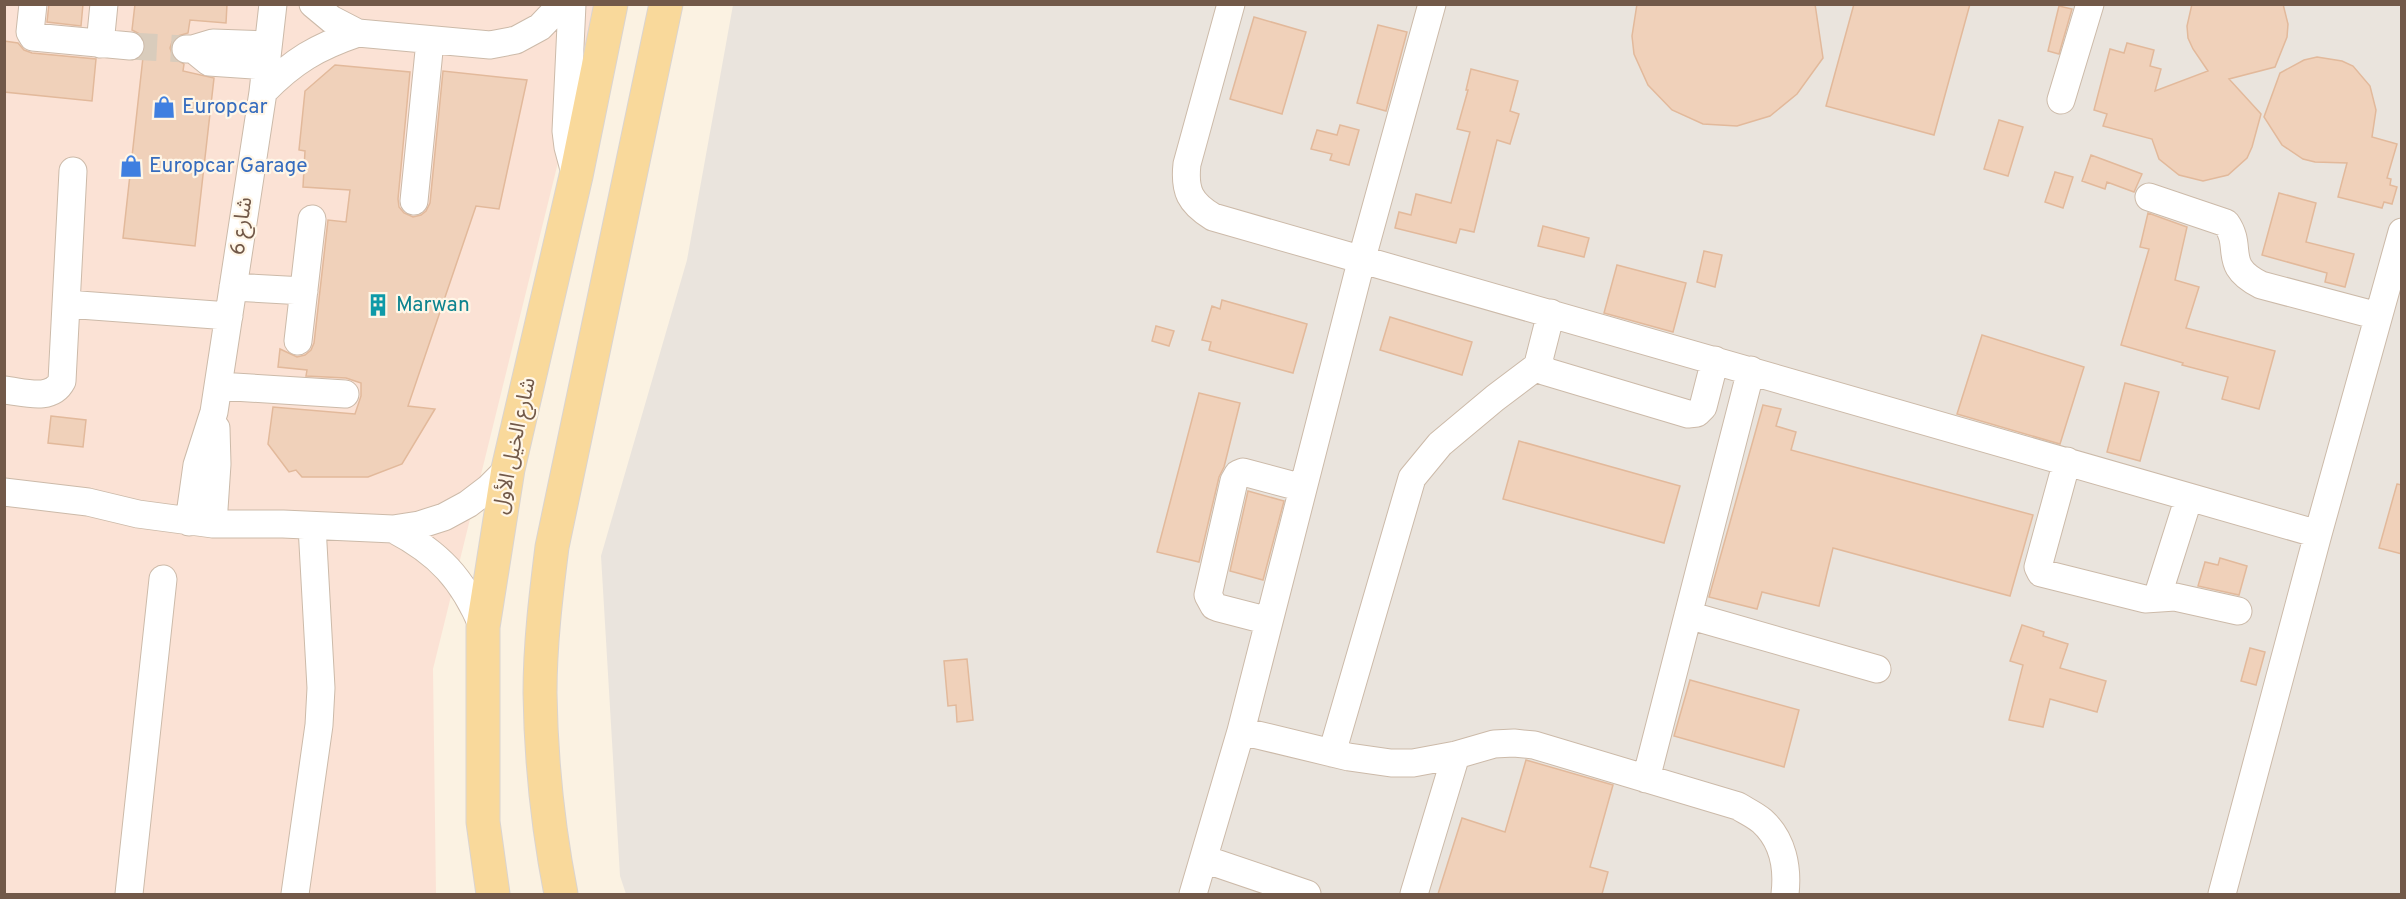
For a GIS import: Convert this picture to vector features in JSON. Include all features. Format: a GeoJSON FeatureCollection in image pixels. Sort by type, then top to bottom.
{"type":"FeatureCollection","features":[{"type":"Feature","properties":{"kind":"main road","name":"شارع الخيل الأول"},"geometry":{"type":"LineString","coordinates":[[493,894],[483,822],[483,627],[508,469],[576,176],[611,4]]}},
{"type":"Feature","properties":{"kind":"main road"},"geometry":{"type":"LineString","coordinates":[[561,894],[550,836],[542,764],[540,691],[543,619],[554,536],[666,4]]}},
{"type":"Feature","properties":{"kind":"street"},"geometry":{"type":"LineString","coordinates":[[33,4],[30,32],[33,38],[130,46]]}},
{"type":"Feature","properties":{"kind":"street"},"geometry":{"type":"LineString","coordinates":[[100,44],[104,4]]}},
{"type":"Feature","properties":{"kind":"street","name":"شارع 6"},"geometry":{"type":"LineString","coordinates":[[202,514],[217,464],[216,399],[273,4]]}},
{"type":"Feature","properties":{"kind":"street"},"geometry":{"type":"LineString","coordinates":[[313,4],[331,19],[358,33],[489,45],[516,39],[540,27],[562,4]]}},
{"type":"Feature","properties":{"kind":"street"},"geometry":{"type":"LineString","coordinates":[[572,4],[566,132],[576,176]]}},
{"type":"Feature","properties":{"kind":"street"},"geometry":{"type":"LineString","coordinates":[[1231,4],[1187,164],[1185,180],[1190,196],[1200,208],[1214,217],[2318,534]]}},
{"type":"Feature","properties":{"kind":"street"},"geometry":{"type":"LineString","coordinates":[[1193,894],[1241,731],[1362,258],[1432,4]]}},
{"type":"Feature","properties":{"kind":"street"},"geometry":{"type":"LineString","coordinates":[[2061,100],[2090,4]]}},
{"type":"Feature","properties":{"kind":"street"},"geometry":{"type":"LineString","coordinates":[[190,49],[209,62],[265,68],[299,58],[317,48],[358,33]]}},
{"type":"Feature","properties":{"kind":"street"},"geometry":{"type":"LineString","coordinates":[[414,201],[430,41]]}},
{"type":"Feature","properties":{"kind":"street"},"geometry":{"type":"LineString","coordinates":[[4,390],[51,393],[62,381],[73,171]]}},
{"type":"Feature","properties":{"kind":"street"},"geometry":{"type":"LineString","coordinates":[[2149,197],[2226,223],[2231,230],[2237,264],[2252,280],[2261,285],[2387,310]]}},
{"type":"Feature","properties":{"kind":"street"},"geometry":{"type":"LineString","coordinates":[[298,341],[312,219]]}},
{"type":"Feature","properties":{"kind":"street"},"geometry":{"type":"LineString","coordinates":[[2222,894],[2318,534],[2387,310],[2402,232]]}},
{"type":"Feature","properties":{"kind":"street"},"geometry":{"type":"LineString","coordinates":[[233,287],[303,291]]}},
{"type":"Feature","properties":{"kind":"street"},"geometry":{"type":"LineString","coordinates":[[66,304],[229,315]]}},
{"type":"Feature","properties":{"kind":"street"},"geometry":{"type":"LineString","coordinates":[[1551,313],[1541,368],[1693,415],[1701,411],[1715,360]]}},
{"type":"Feature","properties":{"kind":"street"},"geometry":{"type":"LineString","coordinates":[[1332,753],[1412,478],[1440,444],[1540,364]]}},
{"type":"Feature","properties":{"kind":"street"},"geometry":{"type":"LineString","coordinates":[[1646,778],[1752,370]]}},
{"type":"Feature","properties":{"kind":"street"},"geometry":{"type":"LineString","coordinates":[[216,399],[345,394]]}},
{"type":"Feature","properties":{"kind":"street"},"geometry":{"type":"LineString","coordinates":[[2067,461],[2039,570],[2045,574],[2145,599],[2175,597],[2238,611]]}},
{"type":"Feature","properties":{"kind":"street"},"geometry":{"type":"LineString","coordinates":[[4,492],[88,502],[138,514],[202,514],[283,524],[393,529],[419,525],[444,517],[482,494],[508,469]]}},
{"type":"Feature","properties":{"kind":"street"},"geometry":{"type":"LineString","coordinates":[[1269,621],[1214,606],[1208,595],[1234,481],[1238,474],[1243,472],[1303,488]]}},
{"type":"Feature","properties":{"kind":"street"},"geometry":{"type":"LineString","coordinates":[[2157,598],[2189,497]]}},
{"type":"Feature","properties":{"kind":"street"},"geometry":{"type":"LineString","coordinates":[[295,894],[321,688],[312,526]]}},
{"type":"Feature","properties":{"kind":"street"},"geometry":{"type":"LineString","coordinates":[[393,529],[417,542],[439,559],[458,579],[483,627]]}},
{"type":"Feature","properties":{"kind":"street"},"geometry":{"type":"LineString","coordinates":[[129,894],[163,579]]}},
{"type":"Feature","properties":{"kind":"street"},"geometry":{"type":"LineString","coordinates":[[1688,615],[1877,669]]}},
{"type":"Feature","properties":{"kind":"street"},"geometry":{"type":"LineString","coordinates":[[1241,731],[1332,753],[1391,763],[1413,763],[1456,755],[1494,744],[1534,745],[1646,778],[1738,806],[1762,822],[1779,845],[1787,873],[1785,894]]}},
{"type":"Feature","properties":{"kind":"street"},"geometry":{"type":"LineString","coordinates":[[1414,894],[1456,755]]}},
{"type":"Feature","properties":{"kind":"street"},"geometry":{"type":"LineString","coordinates":[[1204,859],[1307,894]]}},
{"type":"Feature","properties":{"kind":"shaded area"},"geometry":{"type":"Polygon","coordinates":[[[5,5],[595,5],[433,669],[436,894],[5,894],[5,5]]]}},
{"type":"Feature","properties":{"kind":"shaded area"},"geometry":{"type":"Polygon","coordinates":[[[733,5],[2401,5],[2401,894],[626,894],[620,876],[601,556],[687,260],[733,5]]]}},
{"type":"Feature","properties":{"kind":"building"},"geometry":{"type":"Polygon","coordinates":[[[49,4],[83,4],[81,26],[47,22],[49,4]]]}},
{"type":"Feature","properties":{"kind":"building"},"geometry":{"type":"Polygon","coordinates":[[[135,4],[227,4],[226,23],[190,20],[188,33],[178,36],[170,48],[173,57],[184,64],[183,71],[214,78],[195,246],[123,238],[143,57],[141,57],[146,47],[140,34],[132,30],[135,4]]]}},
{"type":"Feature","properties":{"kind":"building"},"geometry":{"type":"Polygon","coordinates":[[[1637,4],[1815,4],[1823,58],[1797,94],[1770,116],[1737,126],[1703,124],[1672,110],[1648,85],[1634,54],[1632,36],[1637,4]]]}},
{"type":"Feature","properties":{"kind":"building"},"geometry":{"type":"Polygon","coordinates":[[[1854,4],[1970,4],[1934,135],[1826,106],[1854,4]]]}},
{"type":"Feature","properties":{"kind":"building"},"geometry":{"type":"Polygon","coordinates":[[[2192,4],[2283,4],[2288,24],[2287,37],[2275,67],[2229,79],[2261,114],[2247,158],[2228,175],[2203,181],[2179,175],[2159,159],[2152,139],[2103,126],[2107,114],[2094,110],[2110,49],[2124,53],[2127,43],[2154,50],[2150,66],[2161,69],[2155,91],[2208,71],[2188,38],[2187,26],[2192,4]]]}},
{"type":"Feature","properties":{"kind":"building"},"geometry":{"type":"Polygon","coordinates":[[[2059,6],[2072,9],[2059,54],[2048,51],[2059,6]]]}},
{"type":"Feature","properties":{"kind":"building"},"geometry":{"type":"Polygon","coordinates":[[[1254,17],[1306,32],[1282,114],[1230,99],[1254,17]]]}},
{"type":"Feature","properties":{"kind":"building"},"geometry":{"type":"Polygon","coordinates":[[[1378,25],[1407,32],[1386,111],[1357,103],[1378,25]]]}},
{"type":"Feature","properties":{"kind":"building"},"geometry":{"type":"Polygon","coordinates":[[[4,41],[18,43],[24,50],[32,53],[96,59],[92,101],[4,92],[4,41]]]}},
{"type":"Feature","properties":{"kind":"building"},"geometry":{"type":"Polygon","coordinates":[[[2317,57],[2342,61],[2353,66],[2370,86],[2376,110],[2372,137],[2397,144],[2387,178],[2391,179],[2390,185],[2397,187],[2392,204],[2384,202],[2382,208],[2338,197],[2347,163],[2315,162],[2303,159],[2282,145],[2264,117],[2280,73],[2304,60],[2317,57]]]}},
{"type":"Feature","properties":{"kind":"building"},"geometry":{"type":"Polygon","coordinates":[[[335,65],[410,72],[398,199],[399,207],[404,213],[413,217],[426,211],[430,203],[443,71],[527,80],[499,209],[476,206],[408,406],[435,409],[402,464],[368,477],[302,477],[296,470],[289,472],[268,444],[273,407],[355,414],[361,396],[361,383],[346,378],[306,376],[307,370],[278,367],[280,349],[297,357],[311,350],[314,343],[328,220],[346,222],[350,190],[303,187],[305,151],[299,150],[305,91],[335,65]]]}},
{"type":"Feature","properties":{"kind":"building"},"geometry":{"type":"Polygon","coordinates":[[[1471,69],[1518,81],[1510,111],[1519,114],[1510,144],[1497,140],[1474,232],[1460,229],[1456,243],[1395,228],[1399,212],[1411,215],[1416,194],[1451,203],[1470,132],[1457,129],[1468,90],[1466,90],[1471,69]]]}},
{"type":"Feature","properties":{"kind":"building"},"geometry":{"type":"Polygon","coordinates":[[[1999,120],[2023,127],[2008,176],[1984,169],[1999,120]]]}},
{"type":"Feature","properties":{"kind":"building"},"geometry":{"type":"Polygon","coordinates":[[[1340,125],[1359,130],[1349,165],[1330,160],[1332,154],[1311,149],[1317,130],[1337,135],[1340,125]]]}},
{"type":"Feature","properties":{"kind":"building"},"geometry":{"type":"Polygon","coordinates":[[[2091,155],[2142,174],[2134,192],[2107,182],[2105,189],[2082,181],[2091,155]]]}},
{"type":"Feature","properties":{"kind":"building"},"geometry":{"type":"Polygon","coordinates":[[[2055,172],[2073,177],[2063,208],[2045,202],[2055,172]]]}},
{"type":"Feature","properties":{"kind":"building"},"geometry":{"type":"Polygon","coordinates":[[[2279,193],[2316,203],[2306,242],[2354,254],[2345,287],[2325,282],[2327,273],[2262,255],[2279,193]]]}},
{"type":"Feature","properties":{"kind":"building"},"geometry":{"type":"Polygon","coordinates":[[[2148,213],[2187,227],[2175,280],[2199,287],[2186,328],[2275,351],[2259,409],[2222,399],[2228,377],[2121,345],[2149,249],[2140,247],[2148,213]]]}},
{"type":"Feature","properties":{"kind":"building"},"geometry":{"type":"Polygon","coordinates":[[[1543,226],[1589,238],[1584,257],[1538,246],[1543,226]]]}},
{"type":"Feature","properties":{"kind":"building"},"geometry":{"type":"Polygon","coordinates":[[[1704,251],[1722,255],[1715,287],[1697,282],[1704,251]]]}},
{"type":"Feature","properties":{"kind":"building"},"geometry":{"type":"Polygon","coordinates":[[[1617,265],[1686,283],[1673,332],[1604,313],[1617,265]]]}},
{"type":"Feature","properties":{"kind":"building"},"geometry":{"type":"Polygon","coordinates":[[[1222,300],[1307,324],[1293,373],[1209,350],[1211,342],[1202,340],[1212,306],[1220,309],[1222,300]]]}},
{"type":"Feature","properties":{"kind":"building"},"geometry":{"type":"Polygon","coordinates":[[[1390,317],[1472,342],[1462,375],[1380,350],[1390,317]]]}},
{"type":"Feature","properties":{"kind":"building"},"geometry":{"type":"Polygon","coordinates":[[[1156,326],[1174,331],[1169,346],[1152,341],[1156,326]]]}},
{"type":"Feature","properties":{"kind":"building"},"geometry":{"type":"Polygon","coordinates":[[[1982,335],[2084,367],[2060,444],[1957,414],[1982,335]]]}},
{"type":"Feature","properties":{"kind":"building"},"geometry":{"type":"Polygon","coordinates":[[[2125,383],[2159,392],[2140,461],[2107,452],[2125,383]]]}},
{"type":"Feature","properties":{"kind":"building"},"geometry":{"type":"Polygon","coordinates":[[[1199,393],[1240,403],[1224,467],[1219,477],[1199,562],[1157,552],[1199,393]]]}},
{"type":"Feature","properties":{"kind":"building"},"geometry":{"type":"Polygon","coordinates":[[[1763,405],[1781,409],[1776,426],[1796,432],[1791,450],[2033,515],[2010,596],[1833,548],[1819,606],[1762,592],[1757,609],[1709,597],[1763,405]]]}},
{"type":"Feature","properties":{"kind":"building"},"geometry":{"type":"Polygon","coordinates":[[[51,416],[86,420],[83,447],[48,443],[51,416]]]}},
{"type":"Feature","properties":{"kind":"building"},"geometry":{"type":"Polygon","coordinates":[[[1519,441],[1680,486],[1664,543],[1503,499],[1519,441]]]}},
{"type":"Feature","properties":{"kind":"building"},"geometry":{"type":"Polygon","coordinates":[[[2397,484],[2402,485],[2402,554],[2379,548],[2397,484]]]}},
{"type":"Feature","properties":{"kind":"building"},"geometry":{"type":"Polygon","coordinates":[[[1248,491],[1284,501],[1263,580],[1230,571],[1248,491]]]}},
{"type":"Feature","properties":{"kind":"building"},"geometry":{"type":"Polygon","coordinates":[[[2220,558],[2247,566],[2239,595],[2198,586],[2205,562],[2218,565],[2220,558]]]}},
{"type":"Feature","properties":{"kind":"building"},"geometry":{"type":"Polygon","coordinates":[[[2022,625],[2044,632],[2043,636],[2068,644],[2060,668],[2106,681],[2097,712],[2050,699],[2043,727],[2009,720],[2023,665],[2010,661],[2022,625]]]}},
{"type":"Feature","properties":{"kind":"building"},"geometry":{"type":"Polygon","coordinates":[[[2250,648],[2265,652],[2256,685],[2241,681],[2250,648]]]}},
{"type":"Feature","properties":{"kind":"building"},"geometry":{"type":"Polygon","coordinates":[[[967,659],[973,720],[957,722],[956,705],[948,706],[944,661],[967,659]]]}},
{"type":"Feature","properties":{"kind":"building"},"geometry":{"type":"Polygon","coordinates":[[[1690,680],[1799,710],[1784,767],[1674,736],[1690,680]]]}},
{"type":"Feature","properties":{"kind":"building"},"geometry":{"type":"Polygon","coordinates":[[[1526,760],[1613,785],[1590,867],[1608,872],[1602,894],[1438,894],[1462,818],[1505,832],[1526,760]]]}},
{"type":"Feature","properties":{"kind":"tunnel"},"geometry":{"type":"LineString","coordinates":[[130,46],[186,49]]}},
{"type":"Feature","properties":{"kind":"place","name":"Europcar"},"geometry":{"type":"Point","coordinates":[164,107]}},
{"type":"Feature","properties":{"kind":"place","name":"Europcar Garage"},"geometry":{"type":"Point","coordinates":[131,166]}},
{"type":"Feature","properties":{"kind":"place","name":"Marwan"},"geometry":{"type":"Point","coordinates":[378,305]}}]}
